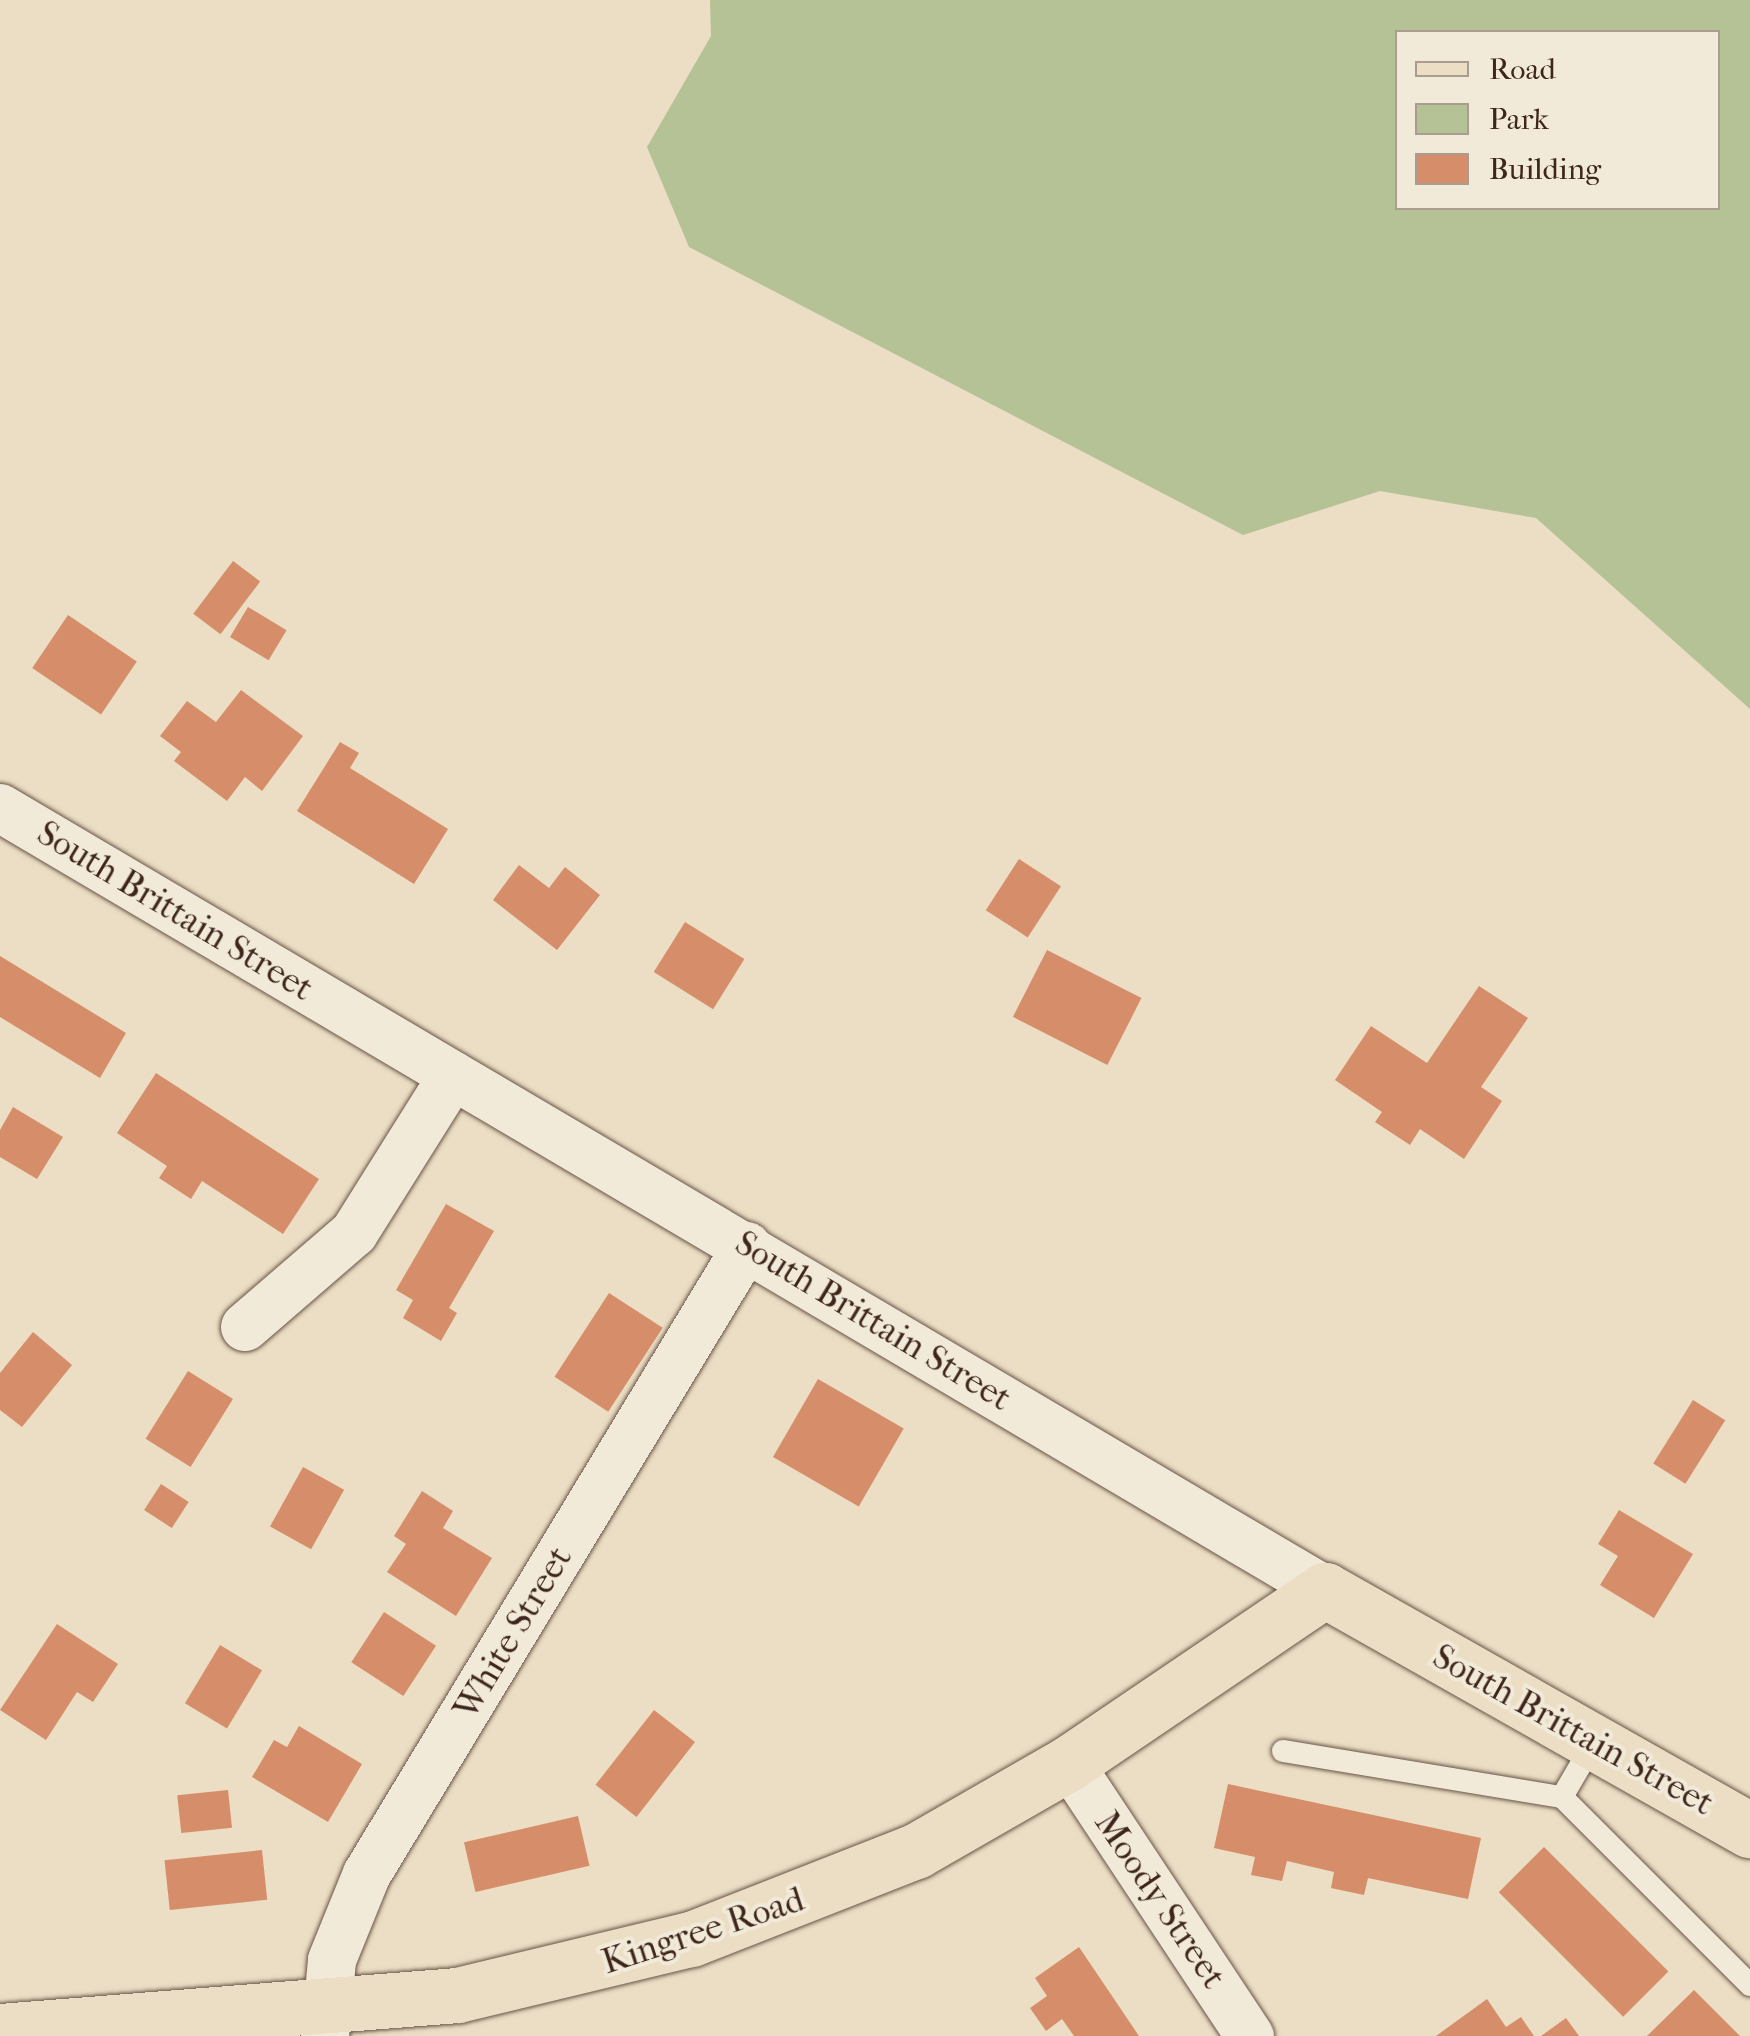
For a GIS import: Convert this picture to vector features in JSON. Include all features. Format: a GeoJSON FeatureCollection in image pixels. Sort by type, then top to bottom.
{"type":"FeatureCollection","features":[{"type":"Feature","properties":{"kind":"main road","name":"South Brittain Street"},"geometry":{"type":"LineString","coordinates":[[1324,1590],[1750,1830]]}},
{"type":"Feature","properties":{"kind":"main road","name":"Kingree Road"},"geometry":{"type":"LineString","coordinates":[[0,2031],[326,2024],[691,1938],[899,1858],[1069,1764],[1324,1590]]}},
{"type":"Feature","properties":{"kind":"street","name":"South Brittain Street"},"geometry":{"type":"LineString","coordinates":[[0,808],[748,1246],[1324,1590]]}},
{"type":"Feature","properties":{"kind":"street"},"geometry":{"type":"LineString","coordinates":[[245,1326],[354,1234],[452,1075]]}},
{"type":"Feature","properties":{"kind":"street","name":"White Street"},"geometry":{"type":"LineString","coordinates":[[326,2024],[332,1960],[367,1874],[748,1246]]}},
{"type":"Feature","properties":{"kind":"street","name":"Moody Street"},"geometry":{"type":"LineString","coordinates":[[1069,1764],[1250,2036]]}},
{"type":"Feature","properties":{"kind":"lane"},"geometry":{"type":"LineString","coordinates":[[1562,1797],[1594,1742]]}},
{"type":"Feature","properties":{"kind":"lane"},"geometry":{"type":"LineString","coordinates":[[1284,1751],[1562,1797],[1750,1984]]}},
{"type":"Feature","properties":{"kind":"green space"},"geometry":{"type":"Polygon","coordinates":[[[710,0],[1750,0],[1750,709],[1536,518],[1380,491],[1243,535],[689,247],[647,147],[711,36],[710,0]]]}},
{"type":"Feature","properties":{"kind":"building"},"geometry":{"type":"Polygon","coordinates":[[[233,561],[260,581],[220,634],[193,614],[233,561]]]}},
{"type":"Feature","properties":{"kind":"building"},"geometry":{"type":"Polygon","coordinates":[[[248,607],[287,630],[269,660],[230,637],[248,607]]]}},
{"type":"Feature","properties":{"kind":"building"},"geometry":{"type":"Polygon","coordinates":[[[68,615],[137,661],[101,714],[32,668],[68,615]]]}},
{"type":"Feature","properties":{"kind":"building"},"geometry":{"type":"Polygon","coordinates":[[[241,690],[303,736],[262,791],[245,777],[227,801],[174,761],[181,752],[160,736],[187,701],[216,722],[241,690]]]}},
{"type":"Feature","properties":{"kind":"building"},"geometry":{"type":"Polygon","coordinates":[[[340,742],[359,753],[350,768],[448,829],[414,884],[297,811],[340,742]]]}},
{"type":"Feature","properties":{"kind":"building"},"geometry":{"type":"Polygon","coordinates":[[[1019,859],[1061,886],[1028,937],[986,910],[1019,859]]]}},
{"type":"Feature","properties":{"kind":"building"},"geometry":{"type":"Polygon","coordinates":[[[519,865],[549,888],[565,867],[600,895],[557,950],[493,900],[519,865]]]}},
{"type":"Feature","properties":{"kind":"building"},"geometry":{"type":"Polygon","coordinates":[[[685,922],[744,959],[713,1009],[654,972],[685,922]]]}},
{"type":"Feature","properties":{"kind":"building"},"geometry":{"type":"Polygon","coordinates":[[[1047,950],[1141,998],[1107,1065],[1013,1017],[1047,950]]]}},
{"type":"Feature","properties":{"kind":"building"},"geometry":{"type":"Polygon","coordinates":[[[0,956],[126,1033],[100,1078],[0,1017],[0,956]]]}},
{"type":"Feature","properties":{"kind":"building"},"geometry":{"type":"Polygon","coordinates":[[[1479,986],[1528,1018],[1481,1087],[1502,1101],[1464,1159],[1420,1129],[1410,1145],[1375,1122],[1382,1112],[1335,1080],[1371,1026],[1427,1063],[1479,986]]]}},
{"type":"Feature","properties":{"kind":"building"},"geometry":{"type":"Polygon","coordinates":[[[156,1073],[319,1179],[283,1234],[202,1181],[191,1199],[159,1178],[167,1166],[117,1133],[156,1073]]]}},
{"type":"Feature","properties":{"kind":"building"},"geometry":{"type":"Polygon","coordinates":[[[13,1107],[63,1137],[37,1179],[0,1157],[0,1130],[13,1107]]]}},
{"type":"Feature","properties":{"kind":"building"},"geometry":{"type":"Polygon","coordinates":[[[446,1204],[494,1231],[449,1308],[457,1313],[441,1341],[403,1318],[413,1300],[396,1290],[446,1204]]]}},
{"type":"Feature","properties":{"kind":"building"},"geometry":{"type":"Polygon","coordinates":[[[609,1293],[663,1328],[608,1412],[555,1377],[609,1293]]]}},
{"type":"Feature","properties":{"kind":"building"},"geometry":{"type":"Polygon","coordinates":[[[33,1332],[72,1365],[22,1427],[0,1410],[0,1373],[33,1332]]]}},
{"type":"Feature","properties":{"kind":"building"},"geometry":{"type":"Polygon","coordinates":[[[188,1371],[233,1399],[191,1467],[146,1439],[188,1371]]]}},
{"type":"Feature","properties":{"kind":"building"},"geometry":{"type":"Polygon","coordinates":[[[818,1379],[904,1428],[859,1506],[773,1457],[818,1379]]]}},
{"type":"Feature","properties":{"kind":"building"},"geometry":{"type":"Polygon","coordinates":[[[1693,1400],[1725,1420],[1685,1484],[1653,1464],[1693,1400]]]}},
{"type":"Feature","properties":{"kind":"building"},"geometry":{"type":"Polygon","coordinates":[[[303,1467],[344,1490],[311,1549],[270,1526],[303,1467]]]}},
{"type":"Feature","properties":{"kind":"building"},"geometry":{"type":"Polygon","coordinates":[[[161,1484],[189,1502],[172,1528],[144,1510],[161,1484]]]}},
{"type":"Feature","properties":{"kind":"building"},"geometry":{"type":"Polygon","coordinates":[[[422,1491],[453,1511],[443,1528],[492,1558],[456,1616],[387,1572],[406,1544],[394,1536],[422,1491]]]}},
{"type":"Feature","properties":{"kind":"building"},"geometry":{"type":"Polygon","coordinates":[[[1619,1510],[1693,1554],[1654,1618],[1600,1585],[1618,1556],[1598,1544],[1619,1510]]]}},
{"type":"Feature","properties":{"kind":"building"},"geometry":{"type":"Polygon","coordinates":[[[384,1612],[436,1646],[403,1696],[351,1662],[384,1612]]]}},
{"type":"Feature","properties":{"kind":"building"},"geometry":{"type":"Polygon","coordinates":[[[57,1624],[118,1664],[93,1702],[77,1692],[46,1740],[0,1710],[57,1624]]]}},
{"type":"Feature","properties":{"kind":"building"},"geometry":{"type":"Polygon","coordinates":[[[220,1645],[262,1670],[227,1729],[185,1703],[220,1645]]]}},
{"type":"Feature","properties":{"kind":"building"},"geometry":{"type":"Polygon","coordinates":[[[654,1710],[695,1742],[636,1817],[596,1785],[654,1710]]]}},
{"type":"Feature","properties":{"kind":"building"},"geometry":{"type":"Polygon","coordinates":[[[299,1726],[362,1764],[328,1822],[252,1777],[274,1740],[287,1747],[299,1726]]]}},
{"type":"Feature","properties":{"kind":"building"},"geometry":{"type":"Polygon","coordinates":[[[1228,1784],[1481,1838],[1468,1899],[1368,1878],[1364,1895],[1331,1888],[1334,1872],[1287,1861],[1282,1881],[1251,1875],[1255,1857],[1214,1848],[1228,1784]]]}},
{"type":"Feature","properties":{"kind":"building"},"geometry":{"type":"Polygon","coordinates":[[[228,1790],[232,1828],[181,1833],[177,1795],[228,1790]]]}},
{"type":"Feature","properties":{"kind":"building"},"geometry":{"type":"Polygon","coordinates":[[[578,1816],[589,1866],[475,1892],[464,1842],[578,1816]]]}},
{"type":"Feature","properties":{"kind":"building"},"geometry":{"type":"Polygon","coordinates":[[[1544,1847],[1668,1971],[1623,2017],[1499,1892],[1544,1847]]]}},
{"type":"Feature","properties":{"kind":"building"},"geometry":{"type":"Polygon","coordinates":[[[262,1850],[267,1900],[170,1910],[165,1860],[262,1850]]]}},
{"type":"Feature","properties":{"kind":"building"},"geometry":{"type":"Polygon","coordinates":[[[1079,1947],[1139,2036],[1074,2036],[1062,2019],[1046,2031],[1030,2008],[1047,1996],[1035,1978],[1079,1947]]]}},
{"type":"Feature","properties":{"kind":"building"},"geometry":{"type":"Polygon","coordinates":[[[1694,1990],[1740,2036],[1647,2036],[1694,1990]]]}},
{"type":"Feature","properties":{"kind":"building"},"geometry":{"type":"Polygon","coordinates":[[[1487,1999],[1506,2027],[1521,2017],[1534,2036],[1436,2036],[1487,1999]]]}},
{"type":"Feature","properties":{"kind":"building"},"geometry":{"type":"Polygon","coordinates":[[[1566,2018],[1579,2036],[1541,2036],[1566,2018]]]}}]}
